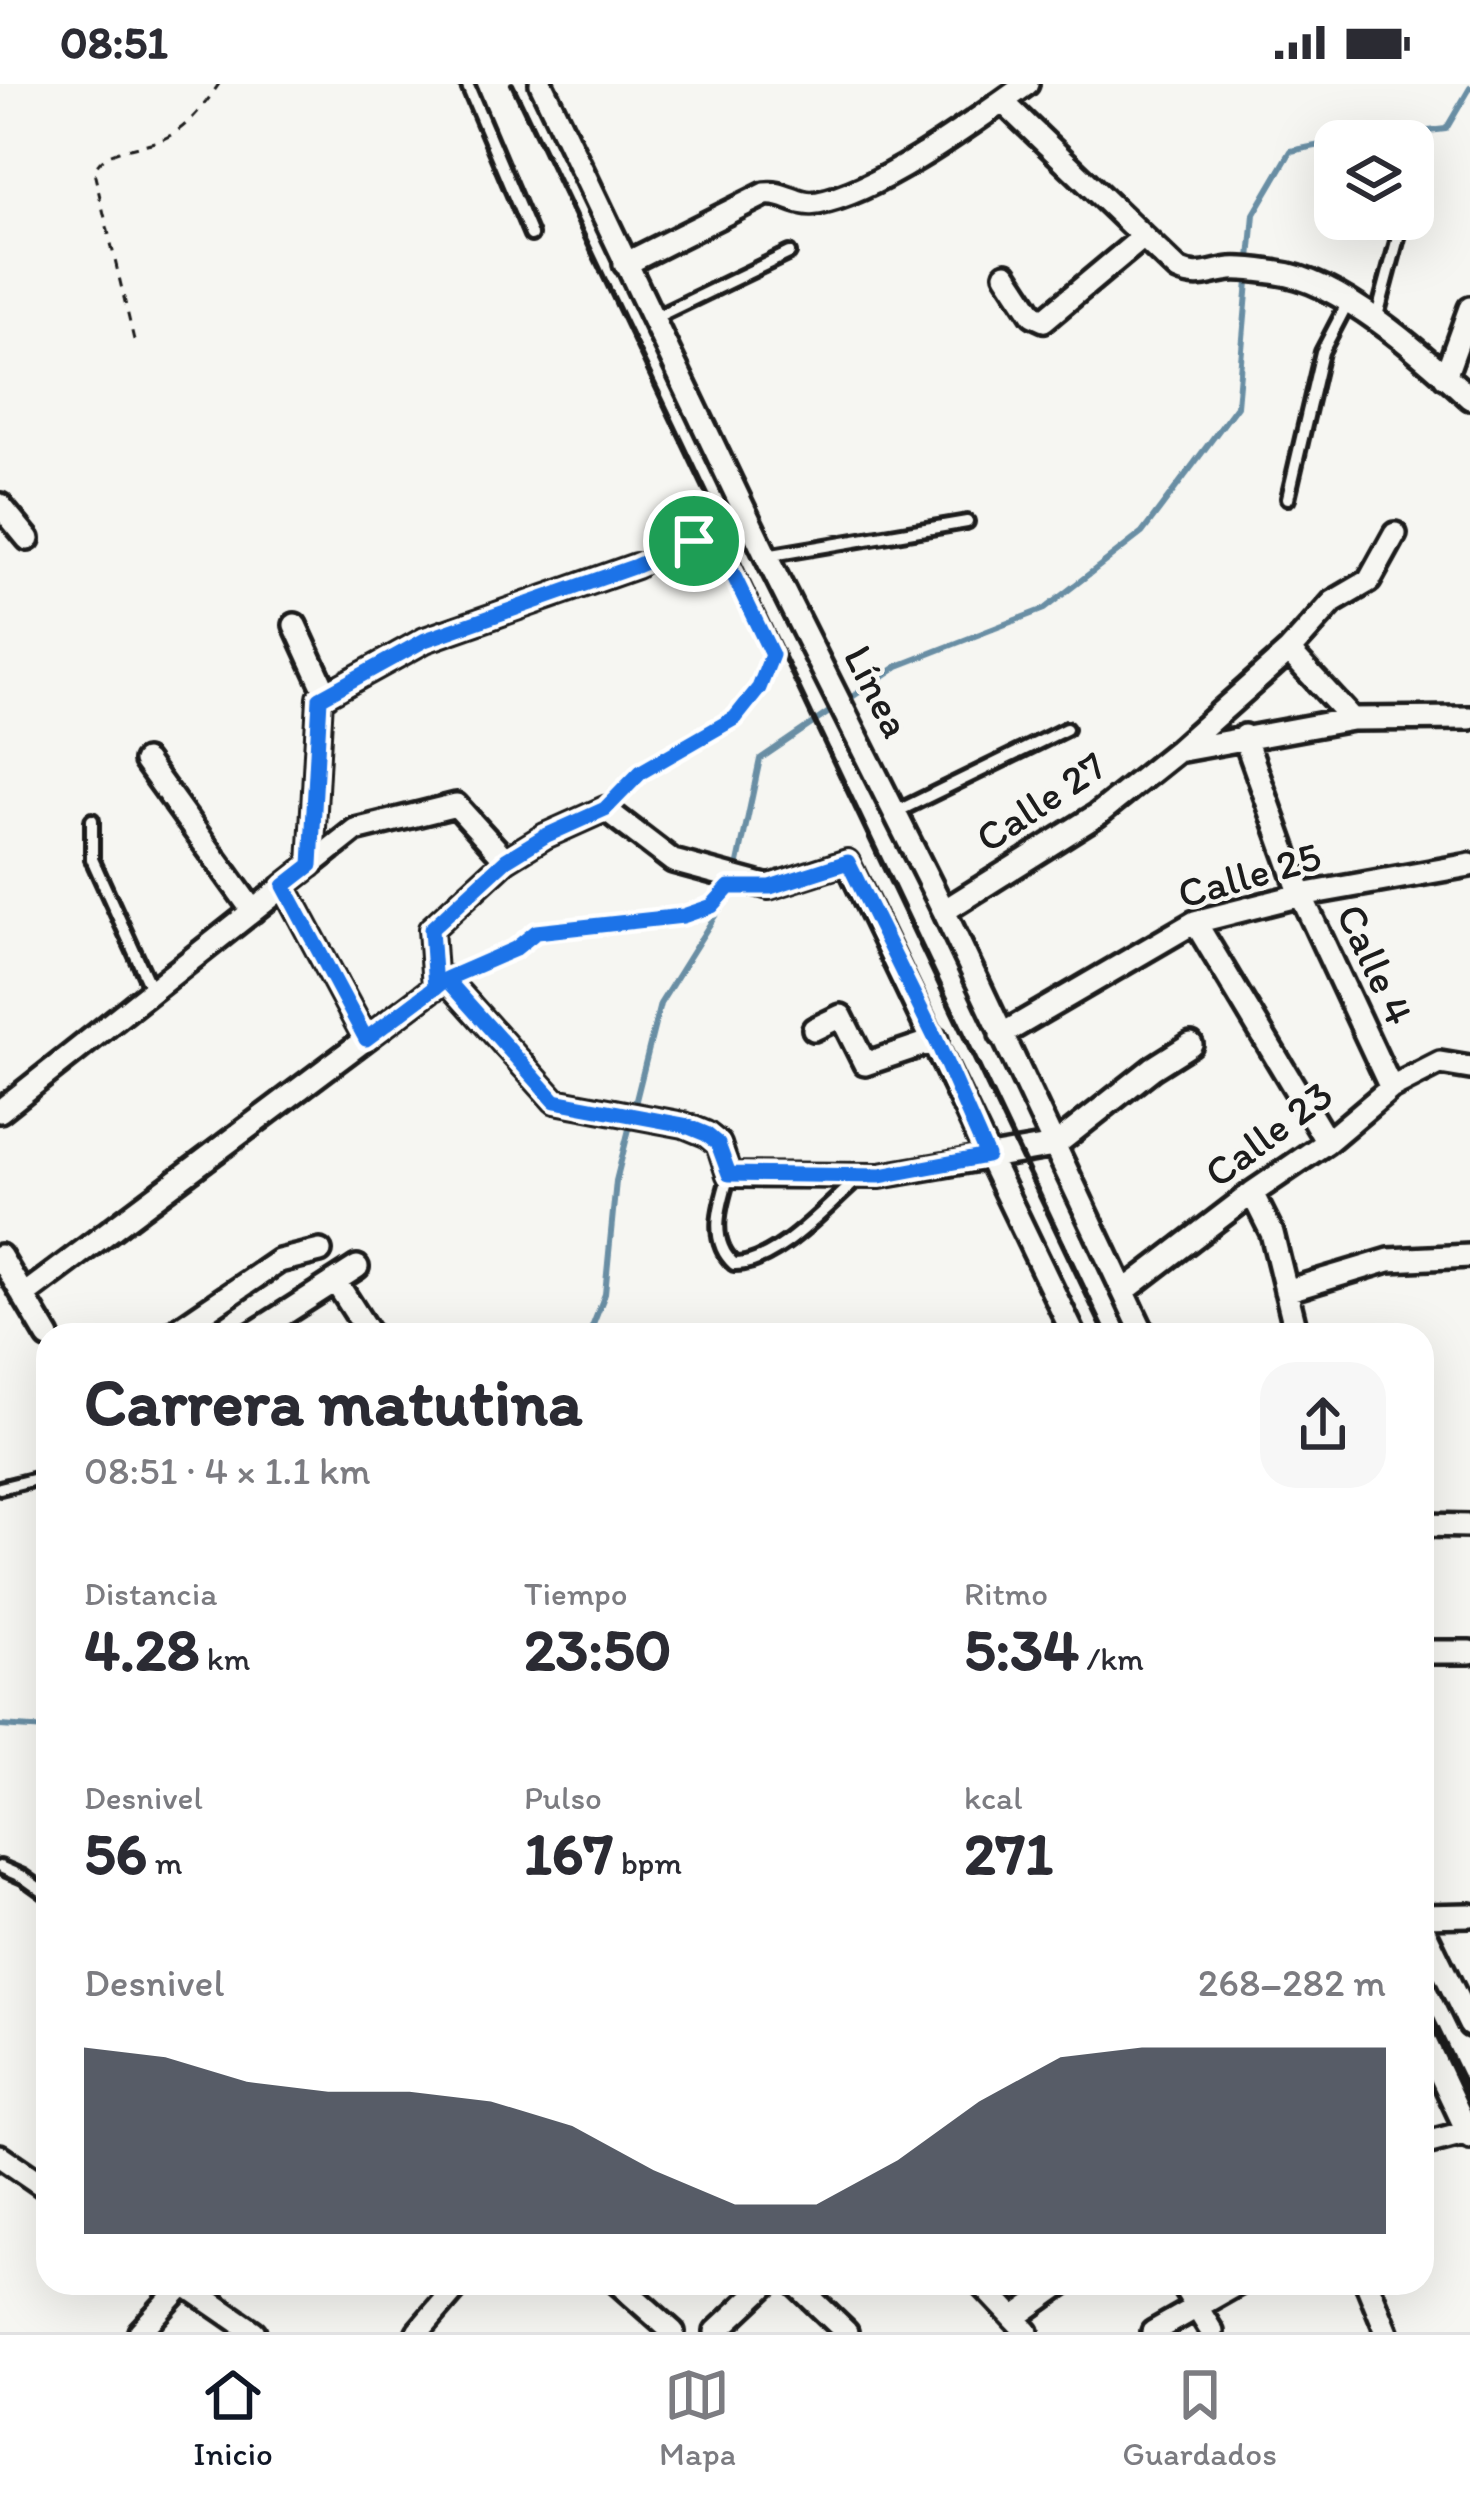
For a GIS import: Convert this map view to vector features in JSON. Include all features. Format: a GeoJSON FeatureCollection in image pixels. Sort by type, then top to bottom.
{"type":"FeatureCollection","features":[{"type":"Feature","properties":{"kind":"street","name":"Línea"},"geometry":{"type":"LineString","coordinates":[[542,84],[766,556],[944,910],[1139,1323]]}},
{"type":"Feature","properties":{"kind":"street"},"geometry":{"type":"LineString","coordinates":[[625,264],[765,194],[775,192],[797,203],[816,204],[871,186],[1028,84]]}},
{"type":"Feature","properties":{"kind":"street"},"geometry":{"type":"LineString","coordinates":[[1003,102],[1178,270],[1192,277],[1230,269],[1283,273],[1317,283],[1376,320],[1470,398]]}},
{"type":"Feature","properties":{"kind":"street"},"geometry":{"type":"LineString","coordinates":[[1006,274],[1033,315],[1044,320],[1142,238]]}},
{"type":"Feature","properties":{"kind":"street"},"geometry":{"type":"LineString","coordinates":[[1445,376],[1470,308]]}},
{"type":"Feature","properties":{"kind":"street"},"geometry":{"type":"LineString","coordinates":[[0,505],[28,539]]}},
{"type":"Feature","properties":{"kind":"street","name":"Calle 27"},"geometry":{"type":"LineString","coordinates":[[944,910],[1097,815],[1177,751],[1289,650],[1333,602],[1369,581],[1395,534]]}},
{"type":"Feature","properties":{"kind":"street"},"geometry":{"type":"LineString","coordinates":[[311,865],[320,698],[425,640],[636,566]]}},
{"type":"Feature","properties":{"kind":"street"},"geometry":{"type":"LineString","coordinates":[[295,626],[327,694]]}},
{"type":"Feature","properties":{"kind":"street"},"geometry":{"type":"LineString","coordinates":[[1289,650],[1352,719]]}},
{"type":"Feature","properties":{"kind":"street","name":"Calle 27"},"geometry":{"type":"LineString","coordinates":[[1177,751],[1352,719],[1470,718]]}},
{"type":"Feature","properties":{"kind":"street","name":"Calle 4"},"geometry":{"type":"LineString","coordinates":[[1244,736],[1301,895],[1390,1088]]}},
{"type":"Feature","properties":{"kind":"street"},"geometry":{"type":"LineString","coordinates":[[145,761],[254,911]]}},
{"type":"Feature","properties":{"kind":"street"},"geometry":{"type":"LineString","coordinates":[[0,1111],[355,830],[456,805],[506,860]]}},
{"type":"Feature","properties":{"kind":"street"},"geometry":{"type":"LineString","coordinates":[[1069,1323],[987,1156],[936,1040],[848,862],[770,887],[673,862],[605,809],[506,860],[431,929],[441,983],[555,1101],[684,1125],[706,1134],[718,1144],[729,1174],[862,1176],[987,1156],[1054,1146],[1191,1044]]}},
{"type":"Feature","properties":{"kind":"street","name":"Calle 25"},"geometry":{"type":"LineString","coordinates":[[1000,1035],[1195,922],[1301,895],[1470,865]]}},
{"type":"Feature","properties":{"kind":"street"},"geometry":{"type":"LineString","coordinates":[[284,886],[366,1039]]}},
{"type":"Feature","properties":{"kind":"street"},"geometry":{"type":"LineString","coordinates":[[1195,922],[1327,1142]]}},
{"type":"Feature","properties":{"kind":"street"},"geometry":{"type":"LineString","coordinates":[[23,1296],[441,983]]}},
{"type":"Feature","properties":{"kind":"street"},"geometry":{"type":"LineString","coordinates":[[814,1029],[841,1016],[865,1064],[936,1040]]}},
{"type":"Feature","properties":{"kind":"street","name":"Calle 23"},"geometry":{"type":"LineString","coordinates":[[1124,1291],[1327,1142],[1390,1088],[1440,1064],[1470,1068]]}},
{"type":"Feature","properties":{"kind":"street"},"geometry":{"type":"LineString","coordinates":[[1252,1193],[1272,1233],[1294,1323]]}},
{"type":"Feature","properties":{"kind":"street"},"geometry":{"type":"LineString","coordinates":[[188,1323],[279,1262],[320,1251]]}},
{"type":"Feature","properties":{"kind":"street"},"geometry":{"type":"LineString","coordinates":[[0,1256],[39,1323]]}},
{"type":"Feature","properties":{"kind":"street"},"geometry":{"type":"LineString","coordinates":[[1286,1291],[1389,1260],[1470,1256]]}},
{"type":"Feature","properties":{"kind":"street"},"geometry":{"type":"LineString","coordinates":[[270,1323],[357,1267]]}},
{"type":"Feature","properties":{"kind":"street"},"geometry":{"type":"LineString","coordinates":[[336,1282],[362,1323]]}},
{"type":"Feature","properties":{"kind":"street"},"geometry":{"type":"LineString","coordinates":[[1434,1525],[1470,1526]]}},
{"type":"Feature","properties":{"kind":"street"},"geometry":{"type":"LineString","coordinates":[[1434,1652],[1470,1652]]}},
{"type":"Feature","properties":{"kind":"street"},"geometry":{"type":"LineString","coordinates":[[1434,1920],[1470,1916]]}},
{"type":"Feature","properties":{"kind":"street"},"geometry":{"type":"LineString","coordinates":[[1434,1947],[1470,2025]]}},
{"type":"Feature","properties":{"kind":"street"},"geometry":{"type":"LineString","coordinates":[[1434,2061],[1469,2134],[1434,2141]]}},
{"type":"Feature","properties":{"kind":"street"},"geometry":{"type":"LineString","coordinates":[[0,2156],[36,2181]]}},
{"type":"Feature","properties":{"kind":"street"},"geometry":{"type":"LineString","coordinates":[[140,2332],[173,2295]]}},
{"type":"Feature","properties":{"kind":"street"},"geometry":{"type":"LineString","coordinates":[[201,2295],[254,2332]]}},
{"type":"Feature","properties":{"kind":"street"},"geometry":{"type":"LineString","coordinates":[[418,2332],[450,2295]]}},
{"type":"Feature","properties":{"kind":"street"},"geometry":{"type":"LineString","coordinates":[[631,2295],[673,2332]]}},
{"type":"Feature","properties":{"kind":"street"},"geometry":{"type":"LineString","coordinates":[[716,2332],[755,2295]]}},
{"type":"Feature","properties":{"kind":"street"},"geometry":{"type":"LineString","coordinates":[[807,2295],[846,2332]]}},
{"type":"Feature","properties":{"kind":"street"},"geometry":{"type":"LineString","coordinates":[[993,2295],[1020,2325],[1051,2295]]}},
{"type":"Feature","properties":{"kind":"street"},"geometry":{"type":"LineString","coordinates":[[1190,2295],[1212,2332]]}},
{"type":"Feature","properties":{"kind":"street"},"geometry":{"type":"LineString","coordinates":[[1153,2332],[1217,2295]]}},
{"type":"Feature","properties":{"kind":"street"},"geometry":{"type":"LineString","coordinates":[[1372,2295],[1387,2332]]}},
{"type":"Feature","properties":{"kind":"lane"},"geometry":{"type":"LineString","coordinates":[[467,84],[531,235]]}},
{"type":"Feature","properties":{"kind":"lane"},"geometry":{"type":"LineString","coordinates":[[1376,320],[1397,240]]}},
{"type":"Feature","properties":{"kind":"lane"},"geometry":{"type":"LineString","coordinates":[[652,319],[790,253]]}},
{"type":"Feature","properties":{"kind":"lane"},"geometry":{"type":"LineString","coordinates":[[1288,498],[1322,352],[1347,304]]}},
{"type":"Feature","properties":{"kind":"lane"},"geometry":{"type":"LineString","coordinates":[[766,556],[967,522]]}},
{"type":"Feature","properties":{"kind":"lane"},"geometry":{"type":"LineString","coordinates":[[896,812],[1066,729]]}},
{"type":"Feature","properties":{"kind":"lane"},"geometry":{"type":"LineString","coordinates":[[92,820],[92,859],[152,991]]}},
{"type":"Feature","properties":{"kind":"lane"},"geometry":{"type":"LineString","coordinates":[[729,1174],[719,1209],[722,1253],[734,1264],[771,1254],[862,1176]]}},
{"type":"Feature","properties":{"kind":"lane"},"geometry":{"type":"LineString","coordinates":[[0,1488],[36,1479]]}},
{"type":"Feature","properties":{"kind":"lane"},"geometry":{"type":"LineString","coordinates":[[0,1867],[36,1886]]}},
{"type":"Feature","properties":{"kind":"path"},"geometry":{"type":"LineString","coordinates":[[134,340],[94,172],[106,154],[152,146],[176,133],[219,84]]}},
{"type":"Feature","properties":{"kind":"path"},"geometry":{"type":"LineString","coordinates":[[605,809],[641,772],[735,718],[759,688],[772,655],[717,541],[694,541],[636,566]]}},
{"type":"Feature","properties":{"kind":"path"},"geometry":{"type":"LineString","coordinates":[[441,983],[515,949],[536,932],[683,916],[712,906],[729,887]]}},
{"type":"Feature","properties":{"kind":"waterway"},"geometry":{"type":"LineString","coordinates":[[1434,130],[1446,129],[1470,88]]}},
{"type":"Feature","properties":{"kind":"waterway"},"geometry":{"type":"LineString","coordinates":[[846,701],[898,666],[1044,609],[1142,533],[1237,406],[1254,214],[1291,151],[1314,146]]}},
{"type":"Feature","properties":{"kind":"waterway"},"geometry":{"type":"LineString","coordinates":[[634,1108],[660,1004],[733,887],[760,759],[835,708]]}},
{"type":"Feature","properties":{"kind":"waterway"},"geometry":{"type":"LineString","coordinates":[[594,1323],[605,1294],[616,1181],[631,1121]]}},
{"type":"Feature","properties":{"kind":"waterway"},"geometry":{"type":"LineString","coordinates":[[0,1726],[36,1728]]}},
{"type":"Feature","properties":{"kind":"railway"},"geometry":{"type":"LineString","coordinates":[[512,84],[1100,1323]]}},
{"type":"Feature","properties":{"kind":"railway"},"geometry":{"type":"LineString","coordinates":[[1434,2022],[1470,2097]]}},
{"type":"Feature","properties":{"kind":"route"},"geometry":{"type":"LineString","coordinates":[[694,541],[425,640],[320,698],[311,865],[284,886],[366,1039],[446,979],[515,949],[536,932],[683,916],[712,906],[729,887],[770,887],[848,862],[987,1156],[880,1176],[729,1174],[718,1144],[706,1134],[684,1125],[555,1101],[446,979],[435,988],[431,929],[506,860],[605,809],[641,772],[735,718],[759,688],[772,655],[717,541],[694,541]]}}]}
